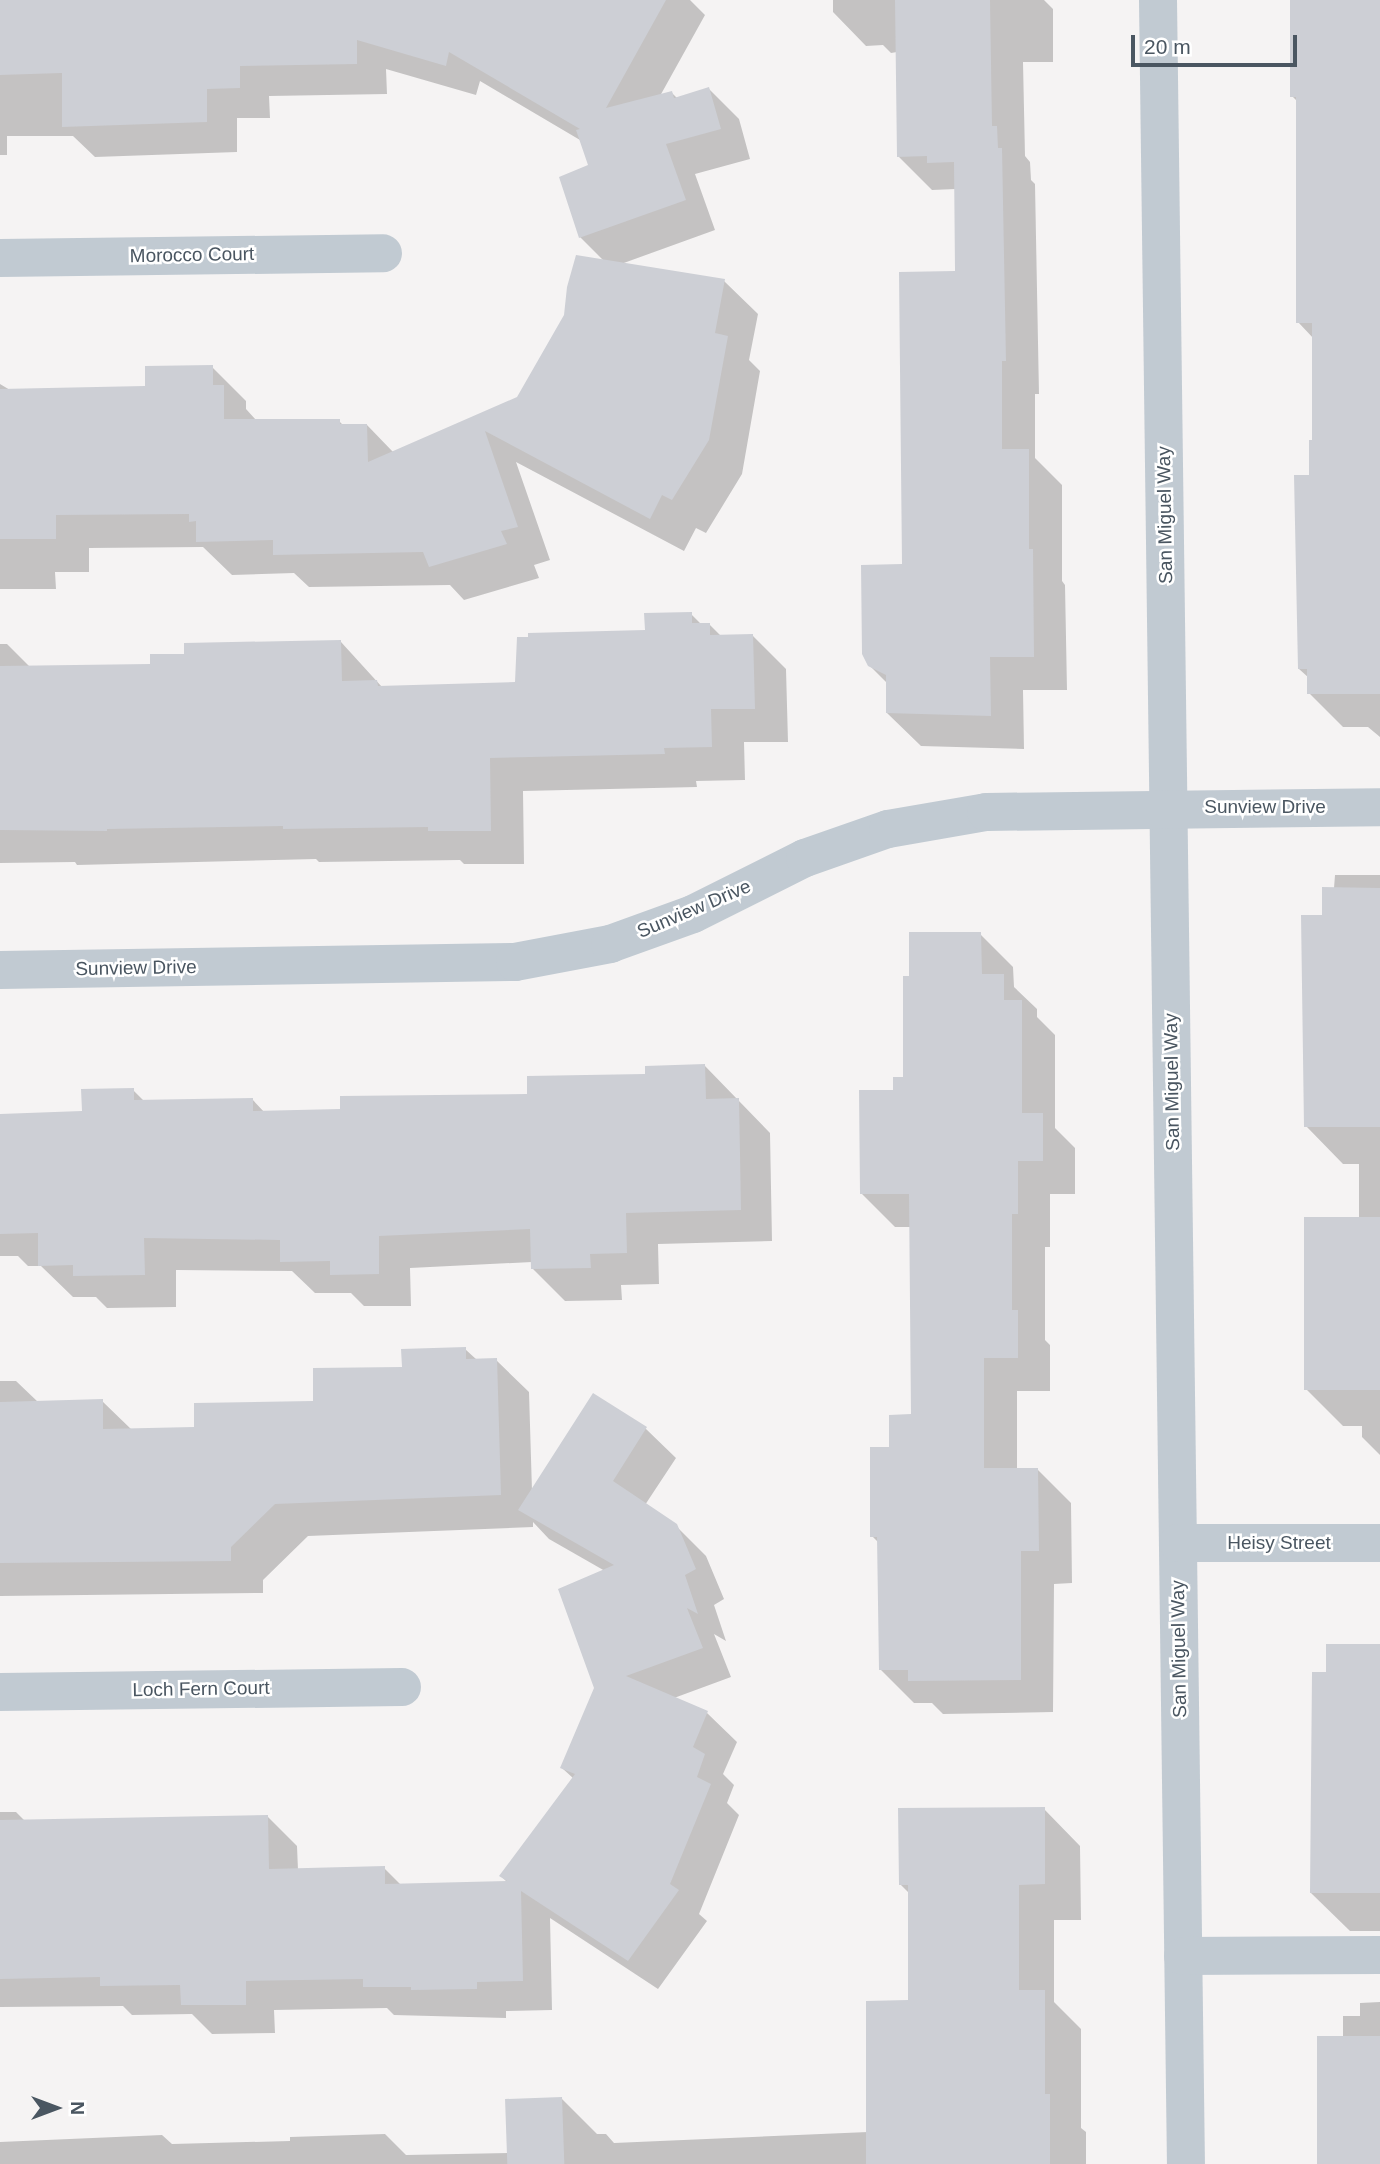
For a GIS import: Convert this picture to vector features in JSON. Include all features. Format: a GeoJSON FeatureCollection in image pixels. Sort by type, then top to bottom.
{"type":"FeatureCollection","features":[{"type":"Feature","properties":{"kind":"street","name":"San Miguel Way"},"geometry":{"type":"LineString","coordinates":[[1158,0],[1186,2164]]}},
{"type":"Feature","properties":{"kind":"street","name":"Morocco Court"},"geometry":{"type":"LineString","coordinates":[[0,258],[383,253]]}},
{"type":"Feature","properties":{"kind":"street","name":"Sunview Drive"},"geometry":{"type":"LineString","coordinates":[[0,970],[515,962],[610,944],[692,914],[805,858],[888,829],[986,812],[1168,807],[1380,807]]}},
{"type":"Feature","properties":{"kind":"street","name":"Heisy Street"},"geometry":{"type":"LineString","coordinates":[[1178,1543],[1380,1543]]}},
{"type":"Feature","properties":{"kind":"street","name":"Loch Fern Court"},"geometry":{"type":"LineString","coordinates":[[0,1692],[402,1687]]}},
{"type":"Feature","properties":{"kind":"street"},"geometry":{"type":"LineString","coordinates":[[1183,1956],[1380,1955]]}},
{"type":"Feature","properties":{"kind":"building"},"geometry":{"type":"Polygon","coordinates":[[[0,0],[666,0],[606,108],[672,91],[674,98],[709,87],[721,129],[666,144],[686,200],[579,238],[559,177],[588,165],[576,130],[580,129],[449,52],[446,66],[357,40],[357,64],[240,66],[240,88],[207,89],[207,122],[62,127],[62,73],[0,75],[0,0]]]}},
{"type":"Feature","properties":{"kind":"building"},"geometry":{"type":"Polygon","coordinates":[[[895,0],[990,0],[992,126],[997,126],[998,148],[1002,148],[1006,361],[1002,361],[1002,449],[1029,449],[1029,549],[1033,549],[1034,657],[990,657],[991,716],[886,713],[886,675],[868,666],[862,654],[861,565],[902,564],[899,272],[955,271],[954,162],[927,163],[927,156],[897,157],[895,0]]]}},
{"type":"Feature","properties":{"kind":"building"},"geometry":{"type":"Polygon","coordinates":[[[1290,0],[1380,0],[1380,694],[1307,694],[1307,669],[1298,669],[1294,475],[1309,475],[1309,440],[1312,440],[1312,323],[1296,323],[1296,97],[1290,97],[1290,0]]]}},
{"type":"Feature","properties":{"kind":"building"},"geometry":{"type":"Polygon","coordinates":[[[576,255],[725,279],[715,333],[728,336],[709,440],[672,500],[662,495],[650,519],[485,431],[518,527],[501,531],[507,544],[429,567],[423,552],[273,555],[273,540],[196,542],[196,521],[189,522],[189,514],[56,515],[56,539],[0,539],[0,389],[145,386],[145,366],[213,365],[213,385],[224,385],[224,419],[340,419],[340,424],[367,424],[368,462],[517,397],[564,315],[567,287],[576,255]]]}},
{"type":"Feature","properties":{"kind":"building"},"geometry":{"type":"Polygon","coordinates":[[[692,612],[692,623],[710,623],[710,635],[753,634],[755,709],[711,709],[712,747],[664,748],[665,754],[490,758],[491,831],[428,831],[428,827],[283,829],[283,826],[107,831],[0,830],[0,666],[150,664],[150,654],[184,654],[184,643],[341,640],[342,681],[377,680],[378,686],[515,682],[517,637],[528,637],[528,633],[645,630],[644,613],[692,612]]]}},
{"type":"Feature","properties":{"kind":"building"},"geometry":{"type":"Polygon","coordinates":[[[1322,887],[1380,888],[1380,1127],[1304,1127],[1301,915],[1322,915],[1322,887]]]}},
{"type":"Feature","properties":{"kind":"building"},"geometry":{"type":"Polygon","coordinates":[[[909,932],[981,932],[982,974],[1004,974],[1004,1000],[1022,1000],[1022,1113],[1043,1113],[1043,1161],[1018,1161],[1018,1214],[1012,1214],[1012,1310],[1018,1310],[1018,1358],[984,1358],[984,1468],[1038,1468],[1039,1551],[1021,1551],[1021,1680],[908,1681],[908,1670],[879,1670],[877,1537],[870,1537],[870,1447],[889,1447],[889,1415],[911,1414],[909,1194],[860,1194],[859,1090],[893,1090],[893,1077],[903,1077],[903,976],[909,976],[909,932]]]}},
{"type":"Feature","properties":{"kind":"building"},"geometry":{"type":"Polygon","coordinates":[[[705,1064],[706,1099],[739,1098],[741,1210],[626,1213],[627,1253],[590,1254],[591,1268],[531,1269],[530,1229],[379,1236],[379,1274],[330,1275],[330,1261],[280,1262],[280,1240],[144,1238],[145,1275],[73,1276],[73,1265],[38,1266],[38,1233],[0,1234],[0,1114],[82,1111],[81,1089],[134,1088],[134,1100],[253,1098],[253,1111],[340,1109],[340,1096],[527,1094],[527,1076],[645,1074],[645,1066],[705,1064]]]}},
{"type":"Feature","properties":{"kind":"building"},"geometry":{"type":"Polygon","coordinates":[[[1304,1217],[1380,1217],[1380,1390],[1304,1390],[1304,1217]]]}},
{"type":"Feature","properties":{"kind":"building"},"geometry":{"type":"Polygon","coordinates":[[[466,1347],[466,1359],[497,1358],[501,1495],[275,1504],[231,1547],[231,1561],[0,1563],[0,1402],[103,1399],[103,1429],[194,1427],[194,1403],[313,1401],[313,1368],[402,1367],[401,1349],[466,1347]]]}},
{"type":"Feature","properties":{"kind":"building"},"geometry":{"type":"Polygon","coordinates":[[[593,1393],[647,1427],[613,1481],[677,1524],[696,1569],[685,1575],[698,1614],[687,1608],[703,1648],[626,1676],[708,1711],[693,1747],[705,1754],[697,1777],[711,1784],[670,1884],[679,1890],[628,1961],[521,1891],[523,1981],[477,1982],[477,1989],[411,1990],[411,1987],[363,1987],[363,1979],[246,1981],[246,2005],[181,2005],[180,1985],[100,1986],[100,1977],[0,1979],[0,1820],[268,1815],[269,1869],[385,1866],[385,1884],[507,1881],[499,1876],[575,1774],[560,1768],[594,1688],[558,1589],[614,1565],[518,1510],[593,1393]]]}},
{"type":"Feature","properties":{"kind":"building"},"geometry":{"type":"Polygon","coordinates":[[[1326,1644],[1380,1644],[1380,1893],[1310,1893],[1312,1672],[1326,1672],[1326,1644]]]}},
{"type":"Feature","properties":{"kind":"building"},"geometry":{"type":"Polygon","coordinates":[[[1045,1807],[1045,1884],[1019,1885],[1019,1990],[1045,1990],[1045,2094],[1050,2094],[1050,2164],[866,2164],[866,2001],[908,2000],[908,1885],[899,1885],[898,1808],[1045,1807]]]}},
{"type":"Feature","properties":{"kind":"building"},"geometry":{"type":"Polygon","coordinates":[[[1317,2036],[1380,2036],[1380,2164],[1317,2164],[1317,2036]]]}},
{"type":"Feature","properties":{"kind":"building"},"geometry":{"type":"Polygon","coordinates":[[[562,2097],[564,2164],[507,2164],[505,2099],[562,2097]]]}}]}
